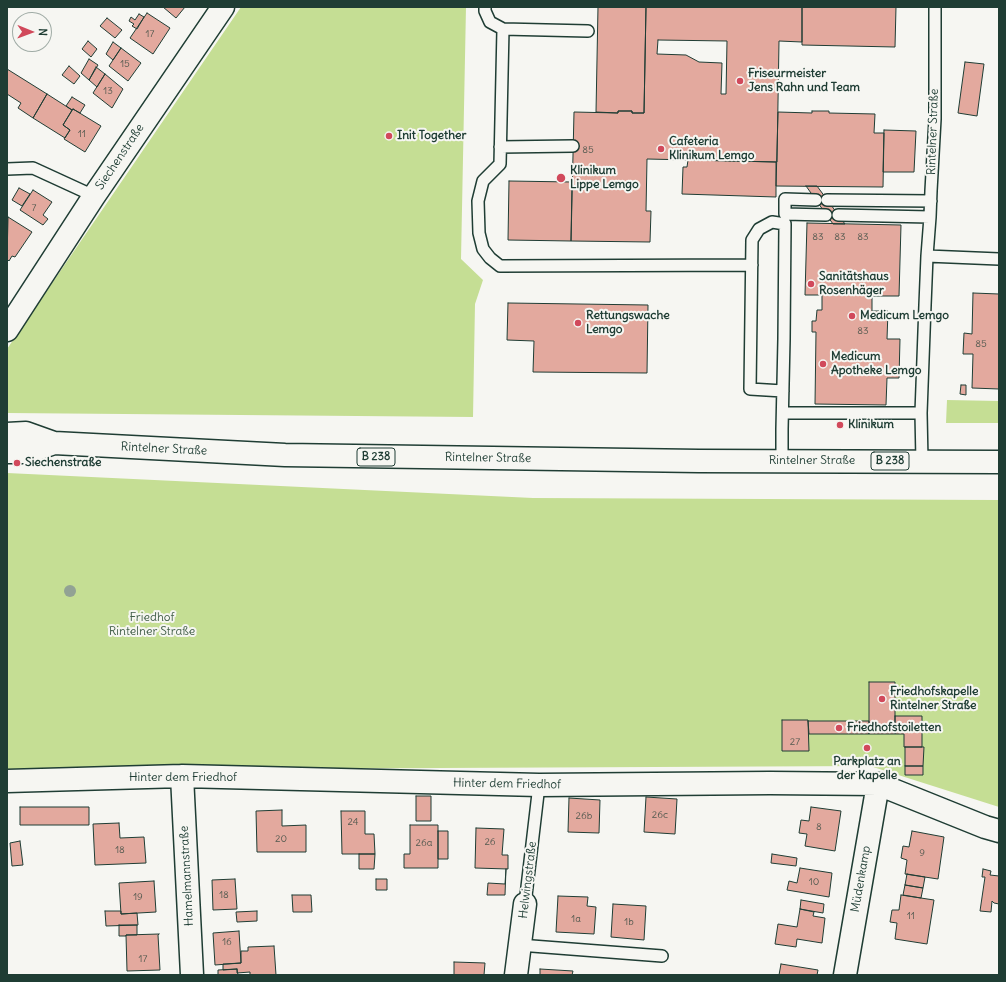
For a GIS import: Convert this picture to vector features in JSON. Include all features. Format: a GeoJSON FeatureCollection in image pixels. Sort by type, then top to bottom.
{"type":"FeatureCollection","features":[{"type":"Feature","properties":{"kind":"street","name":"Siechenstraße"},"geometry":{"type":"LineString","coordinates":[[7,330],[94,196],[223,7]]}},
{"type":"Feature","properties":{"kind":"street","name":"Rintelner Straße"},"geometry":{"type":"LineString","coordinates":[[7,434],[26,433],[54,443],[285,455],[999,462]]}},
{"type":"Feature","properties":{"kind":"street","name":"Rintelner Straße"},"geometry":{"type":"LineString","coordinates":[[7,452],[28,452],[54,443]]}},
{"type":"Feature","properties":{"kind":"street","name":"Hinter dem Friedhof"},"geometry":{"type":"LineString","coordinates":[[7,781],[182,776],[539,785],[762,783],[878,784],[985,827],[999,831]]}},
{"type":"Feature","properties":{"kind":"street","name":"Hamelmannstraße"},"geometry":{"type":"LineString","coordinates":[[182,776],[192,975]]}},
{"type":"Feature","properties":{"kind":"street","name":"Müdenkamp"},"geometry":{"type":"LineString","coordinates":[[845,975],[878,784]]}},
{"type":"Feature","properties":{"kind":"street","name":"Helwingstraße"},"geometry":{"type":"LineString","coordinates":[[516,975],[525,904]]}},
{"type":"Feature","properties":{"kind":"lane"},"geometry":{"type":"LineString","coordinates":[[485,7],[485,11],[490,22],[503,29],[588,31]]}},
{"type":"Feature","properties":{"kind":"lane","name":"Rintelner Straße"},"geometry":{"type":"LineString","coordinates":[[922,461],[921,413],[927,256],[935,118],[936,7]]}},
{"type":"Feature","properties":{"kind":"lane"},"geometry":{"type":"LineString","coordinates":[[503,29],[500,164],[483,181],[478,201],[478,233],[483,249],[490,258],[500,266],[752,265]]}},
{"type":"Feature","properties":{"kind":"lane"},"geometry":{"type":"LineString","coordinates":[[500,147],[573,146]]}},
{"type":"Feature","properties":{"kind":"lane"},"geometry":{"type":"LineString","coordinates":[[7,169],[33,168],[94,196]]}},
{"type":"Feature","properties":{"kind":"lane"},"geometry":{"type":"LineString","coordinates":[[816,200],[785,199],[785,214],[826,215]]}},
{"type":"Feature","properties":{"kind":"lane"},"geometry":{"type":"LineString","coordinates":[[827,200],[931,201]]}},
{"type":"Feature","properties":{"kind":"lane"},"geometry":{"type":"LineString","coordinates":[[838,215],[930,217]]}},
{"type":"Feature","properties":{"kind":"lane"},"geometry":{"type":"LineString","coordinates":[[782,461],[783,413],[785,224],[772,222],[759,229],[752,240],[750,389],[783,391]]}},
{"type":"Feature","properties":{"kind":"lane"},"geometry":{"type":"LineString","coordinates":[[927,256],[999,259]]}},
{"type":"Feature","properties":{"kind":"lane"},"geometry":{"type":"LineString","coordinates":[[783,413],[921,413]]}},
{"type":"Feature","properties":{"kind":"lane","name":"Helwingstraße"},"geometry":{"type":"LineString","coordinates":[[525,904],[539,785]]}},
{"type":"Feature","properties":{"kind":"lane"},"geometry":{"type":"LineString","coordinates":[[519,945],[662,956]]}},
{"type":"Feature","properties":{"kind":"green space"},"geometry":{"type":"Polygon","coordinates":[[[241,7],[466,7],[461,259],[483,280],[475,304],[473,417],[8,413],[7,349],[241,7]]]}},
{"type":"Feature","properties":{"kind":"green space"},"geometry":{"type":"Polygon","coordinates":[[[947,400],[999,401],[999,423],[946,423],[947,400]]]}},
{"type":"Feature","properties":{"kind":"green space","name":"Friedhof Rintelner Straße"},"geometry":{"type":"Polygon","coordinates":[[[7,473],[533,498],[999,500],[999,807],[870,766],[7,770],[7,473]]]}},
{"type":"Feature","properties":{"kind":"building"},"geometry":{"type":"Polygon","coordinates":[[[163,7],[185,7],[176,18],[163,7]]]}},
{"type":"Feature","properties":{"kind":"building"},"geometry":{"type":"Polygon","coordinates":[[[598,7],[646,7],[644,113],[632,113],[632,111],[618,111],[618,113],[596,112],[598,7]]]}},
{"type":"Feature","properties":{"kind":"building"},"geometry":{"type":"Polygon","coordinates":[[[646,7],[802,7],[802,42],[779,41],[777,162],[647,159],[646,211],[651,211],[650,242],[571,241],[574,112],[618,113],[618,111],[632,111],[632,113],[644,113],[646,7]],[[658,40],[657,54],[686,55],[699,62],[722,63],[721,94],[726,94],[727,41],[658,40]]]}},
{"type":"Feature","properties":{"kind":"building"},"geometry":{"type":"Polygon","coordinates":[[[802,7],[896,7],[895,47],[802,45],[802,7]]]}},
{"type":"Feature","properties":{"kind":"building"},"geometry":{"type":"Polygon","coordinates":[[[147,13],[170,28],[153,54],[130,38],[147,13]]]}},
{"type":"Feature","properties":{"kind":"building"},"geometry":{"type":"Polygon","coordinates":[[[139,14],[144,17],[137,29],[132,26],[134,24],[129,21],[131,17],[135,20],[139,14]]]}},
{"type":"Feature","properties":{"kind":"building"},"geometry":{"type":"Polygon","coordinates":[[[107,18],[122,30],[115,38],[100,26],[107,18]]]}},
{"type":"Feature","properties":{"kind":"building"},"geometry":{"type":"Polygon","coordinates":[[[88,41],[97,49],[91,57],[82,49],[88,41]]]}},
{"type":"Feature","properties":{"kind":"building"},"geometry":{"type":"Polygon","coordinates":[[[113,42],[121,48],[113,60],[106,54],[113,42]]]}},
{"type":"Feature","properties":{"kind":"building"},"geometry":{"type":"Polygon","coordinates":[[[121,48],[141,63],[128,81],[109,66],[121,48]]]}},
{"type":"Feature","properties":{"kind":"building"},"geometry":{"type":"Polygon","coordinates":[[[89,59],[98,65],[89,80],[81,73],[89,59]]]}},
{"type":"Feature","properties":{"kind":"building"},"geometry":{"type":"Polygon","coordinates":[[[965,62],[984,64],[977,116],[958,113],[965,62]]]}},
{"type":"Feature","properties":{"kind":"building"},"geometry":{"type":"Polygon","coordinates":[[[69,66],[80,76],[74,84],[62,75],[69,66]]]}},
{"type":"Feature","properties":{"kind":"building"},"geometry":{"type":"Polygon","coordinates":[[[96,67],[105,74],[97,87],[89,80],[96,67]]]}},
{"type":"Feature","properties":{"kind":"building"},"geometry":{"type":"Polygon","coordinates":[[[7,69],[47,94],[33,118],[18,108],[21,103],[7,94],[7,69]]]}},
{"type":"Feature","properties":{"kind":"building"},"geometry":{"type":"Polygon","coordinates":[[[105,74],[123,89],[112,108],[93,93],[105,74]]]}},
{"type":"Feature","properties":{"kind":"building"},"geometry":{"type":"Polygon","coordinates":[[[47,94],[72,110],[63,125],[70,130],[65,138],[33,118],[47,94]]]}},
{"type":"Feature","properties":{"kind":"building"},"geometry":{"type":"Polygon","coordinates":[[[72,97],[85,105],[80,113],[66,106],[72,97]]]}},
{"type":"Feature","properties":{"kind":"building"},"geometry":{"type":"Polygon","coordinates":[[[73,109],[101,126],[85,152],[64,139],[70,130],[63,125],[73,109]]]}},
{"type":"Feature","properties":{"kind":"building"},"geometry":{"type":"Polygon","coordinates":[[[812,111],[875,114],[874,133],[884,133],[883,187],[776,186],[778,112],[812,113],[812,111]]]}},
{"type":"Feature","properties":{"kind":"building"},"geometry":{"type":"Polygon","coordinates":[[[884,130],[916,131],[914,172],[883,172],[884,130]]]}},
{"type":"Feature","properties":{"kind":"building"},"geometry":{"type":"Polygon","coordinates":[[[688,160],[776,162],[776,197],[682,194],[683,167],[687,167],[688,160]]]}},
{"type":"Feature","properties":{"kind":"building"},"geometry":{"type":"Polygon","coordinates":[[[509,181],[572,182],[571,241],[508,240],[509,181]]]}},
{"type":"Feature","properties":{"kind":"building"},"geometry":{"type":"Polygon","coordinates":[[[806,186],[817,186],[845,224],[833,224],[806,186]]]}},
{"type":"Feature","properties":{"kind":"building"},"geometry":{"type":"Polygon","coordinates":[[[19,188],[30,194],[22,206],[12,200],[19,188]]]}},
{"type":"Feature","properties":{"kind":"building"},"geometry":{"type":"Polygon","coordinates":[[[33,190],[52,202],[43,215],[48,219],[43,225],[20,210],[33,190]]]}},
{"type":"Feature","properties":{"kind":"building"},"geometry":{"type":"Polygon","coordinates":[[[8,217],[32,232],[15,257],[12,256],[9,261],[7,259],[8,217]]]}},
{"type":"Feature","properties":{"kind":"building","name":"Medicum Lemgo"},"geometry":{"type":"Polygon","coordinates":[[[807,223],[901,225],[899,296],[872,296],[872,311],[888,311],[887,339],[900,339],[899,378],[887,378],[886,405],[815,404],[816,332],[812,332],[812,321],[816,321],[817,310],[822,310],[822,295],[805,295],[807,223]]]}},
{"type":"Feature","properties":{"kind":"building"},"geometry":{"type":"Polygon","coordinates":[[[973,293],[999,294],[999,389],[972,388],[973,354],[963,354],[964,333],[972,334],[973,293]]]}},
{"type":"Feature","properties":{"kind":"building","name":"Rettungswache Lemgo"},"geometry":{"type":"Polygon","coordinates":[[[508,303],[648,305],[647,373],[533,372],[534,341],[507,340],[508,303]]]}},
{"type":"Feature","properties":{"kind":"building"},"geometry":{"type":"Polygon","coordinates":[[[961,385],[966,385],[966,395],[960,394],[961,385]]]}},
{"type":"Feature","properties":{"kind":"building","name":"Friedhofskapelle Rintelner Straße"},"geometry":{"type":"Polygon","coordinates":[[[869,682],[895,682],[895,734],[869,734],[869,682]]]}},
{"type":"Feature","properties":{"kind":"building"},"geometry":{"type":"Polygon","coordinates":[[[895,716],[922,716],[922,747],[904,747],[904,734],[895,734],[895,716]]]}},
{"type":"Feature","properties":{"kind":"building"},"geometry":{"type":"Polygon","coordinates":[[[782,720],[808,720],[809,751],[782,751],[782,720]]]}},
{"type":"Feature","properties":{"kind":"building","name":"Friedhofstoiletten"},"geometry":{"type":"Polygon","coordinates":[[[808,721],[869,721],[869,734],[809,734],[808,721]]]}},
{"type":"Feature","properties":{"kind":"building"},"geometry":{"type":"Polygon","coordinates":[[[905,747],[924,747],[923,766],[905,766],[905,747]]]}},
{"type":"Feature","properties":{"kind":"building"},"geometry":{"type":"Polygon","coordinates":[[[905,766],[923,766],[923,775],[905,775],[905,766]]]}},
{"type":"Feature","properties":{"kind":"building"},"geometry":{"type":"Polygon","coordinates":[[[416,796],[431,796],[431,821],[416,821],[416,796]]]}},
{"type":"Feature","properties":{"kind":"building"},"geometry":{"type":"Polygon","coordinates":[[[646,797],[677,799],[675,834],[644,832],[646,797]]]}},
{"type":"Feature","properties":{"kind":"building"},"geometry":{"type":"Polygon","coordinates":[[[569,798],[600,800],[599,833],[568,832],[569,798]]]}},
{"type":"Feature","properties":{"kind":"building"},"geometry":{"type":"Polygon","coordinates":[[[20,807],[89,807],[89,825],[20,825],[20,807]]]}},
{"type":"Feature","properties":{"kind":"building"},"geometry":{"type":"Polygon","coordinates":[[[811,807],[841,811],[835,851],[805,846],[807,834],[799,833],[801,820],[809,821],[811,807]]]}},
{"type":"Feature","properties":{"kind":"building"},"geometry":{"type":"Polygon","coordinates":[[[282,810],[282,826],[306,825],[306,852],[257,852],[256,811],[282,810]]]}},
{"type":"Feature","properties":{"kind":"building"},"geometry":{"type":"Polygon","coordinates":[[[341,811],[365,811],[365,834],[374,834],[375,854],[342,854],[341,811]]]}},
{"type":"Feature","properties":{"kind":"building"},"geometry":{"type":"Polygon","coordinates":[[[119,823],[120,838],[144,837],[146,863],[95,865],[93,824],[119,823]]]}},
{"type":"Feature","properties":{"kind":"building"},"geometry":{"type":"Polygon","coordinates":[[[410,825],[438,825],[438,868],[404,868],[404,854],[410,854],[410,825]]]}},
{"type":"Feature","properties":{"kind":"building"},"geometry":{"type":"Polygon","coordinates":[[[476,828],[504,829],[502,855],[508,855],[508,869],[475,868],[476,828]]]}},
{"type":"Feature","properties":{"kind":"building"},"geometry":{"type":"Polygon","coordinates":[[[438,831],[448,831],[448,859],[438,859],[438,831]]]}},
{"type":"Feature","properties":{"kind":"building"},"geometry":{"type":"Polygon","coordinates":[[[912,831],[944,837],[938,879],[905,874],[907,860],[901,858],[903,846],[909,847],[912,831]]]}},
{"type":"Feature","properties":{"kind":"building"},"geometry":{"type":"Polygon","coordinates":[[[20,841],[23,865],[12,866],[10,843],[20,841]]]}},
{"type":"Feature","properties":{"kind":"building"},"geometry":{"type":"Polygon","coordinates":[[[359,854],[375,854],[374,869],[359,869],[359,854]]]}},
{"type":"Feature","properties":{"kind":"building"},"geometry":{"type":"Polygon","coordinates":[[[772,854],[797,858],[796,866],[771,863],[772,854]]]}},
{"type":"Feature","properties":{"kind":"building"},"geometry":{"type":"Polygon","coordinates":[[[800,868],[832,873],[829,897],[787,890],[789,881],[797,883],[800,868]]]}},
{"type":"Feature","properties":{"kind":"building"},"geometry":{"type":"Polygon","coordinates":[[[506,869],[505,895],[487,895],[488,883],[505,884],[506,869]]]}},
{"type":"Feature","properties":{"kind":"building"},"geometry":{"type":"Polygon","coordinates":[[[983,869],[991,871],[990,875],[999,876],[999,904],[992,901],[991,912],[980,911],[985,877],[982,877],[983,869]]]}},
{"type":"Feature","properties":{"kind":"building"},"geometry":{"type":"Polygon","coordinates":[[[907,874],[925,877],[923,888],[905,885],[907,874]]]}},
{"type":"Feature","properties":{"kind":"building"},"geometry":{"type":"Polygon","coordinates":[[[235,879],[237,909],[213,910],[212,880],[235,879]]]}},
{"type":"Feature","properties":{"kind":"building"},"geometry":{"type":"Polygon","coordinates":[[[376,879],[387,879],[387,890],[376,890],[376,879]]]}},
{"type":"Feature","properties":{"kind":"building"},"geometry":{"type":"Polygon","coordinates":[[[154,881],[156,912],[121,914],[119,883],[154,881]]]}},
{"type":"Feature","properties":{"kind":"building"},"geometry":{"type":"Polygon","coordinates":[[[905,885],[923,888],[921,898],[903,895],[905,885]]]}},
{"type":"Feature","properties":{"kind":"building"},"geometry":{"type":"Polygon","coordinates":[[[292,895],[311,895],[312,912],[293,912],[292,895]]]}},
{"type":"Feature","properties":{"kind":"building"},"geometry":{"type":"Polygon","coordinates":[[[901,895],[934,900],[927,944],[895,939],[897,923],[890,922],[892,910],[899,910],[901,895]]]}},
{"type":"Feature","properties":{"kind":"building"},"geometry":{"type":"Polygon","coordinates":[[[558,896],[588,897],[587,906],[596,907],[594,934],[556,932],[558,896]]]}},
{"type":"Feature","properties":{"kind":"building"},"geometry":{"type":"Polygon","coordinates":[[[801,900],[824,904],[823,913],[800,909],[801,900]]]}},
{"type":"Feature","properties":{"kind":"building"},"geometry":{"type":"Polygon","coordinates":[[[613,904],[646,906],[644,940],[611,937],[613,904]]]}},
{"type":"Feature","properties":{"kind":"building"},"geometry":{"type":"Polygon","coordinates":[[[800,909],[814,912],[813,916],[825,918],[822,943],[797,939],[796,947],[775,944],[778,924],[797,927],[800,909]]]}},
{"type":"Feature","properties":{"kind":"building"},"geometry":{"type":"Polygon","coordinates":[[[105,911],[121,911],[121,914],[137,913],[138,925],[106,926],[105,911]]]}},
{"type":"Feature","properties":{"kind":"building"},"geometry":{"type":"Polygon","coordinates":[[[257,911],[257,921],[237,922],[236,912],[257,911]]]}},
{"type":"Feature","properties":{"kind":"building"},"geometry":{"type":"Polygon","coordinates":[[[119,925],[137,925],[137,935],[119,936],[119,925]]]}},
{"type":"Feature","properties":{"kind":"building"},"geometry":{"type":"Polygon","coordinates":[[[239,931],[241,963],[215,965],[213,933],[239,931]]]}},
{"type":"Feature","properties":{"kind":"building"},"geometry":{"type":"Polygon","coordinates":[[[159,934],[160,970],[127,971],[126,935],[159,934]]]}},
{"type":"Feature","properties":{"kind":"building"},"geometry":{"type":"Polygon","coordinates":[[[274,946],[276,975],[250,975],[250,972],[237,973],[237,969],[223,970],[223,964],[241,963],[241,951],[248,951],[248,947],[274,946]]]}},
{"type":"Feature","properties":{"kind":"building"},"geometry":{"type":"Polygon","coordinates":[[[454,962],[485,963],[484,975],[454,975],[454,962]]]}},
{"type":"Feature","properties":{"kind":"building"},"geometry":{"type":"Polygon","coordinates":[[[781,964],[818,970],[817,975],[779,975],[781,964]]]}},
{"type":"Feature","properties":{"kind":"building"},"geometry":{"type":"Polygon","coordinates":[[[237,969],[238,975],[218,975],[218,970],[237,969]]]}},
{"type":"Feature","properties":{"kind":"building"},"geometry":{"type":"Polygon","coordinates":[[[540,969],[573,971],[572,975],[540,975],[540,969]]]}},
{"type":"Feature","properties":{"kind":"place","name":"Friseurmeister Jens Rahn und Team"},"geometry":{"type":"Point","coordinates":[740,81]}},
{"type":"Feature","properties":{"kind":"place","name":"Init Together"},"geometry":{"type":"Point","coordinates":[389,136]}},
{"type":"Feature","properties":{"kind":"place","name":"Cafeteria Klinikum Lemgo"},"geometry":{"type":"Point","coordinates":[661,149]}},
{"type":"Feature","properties":{"kind":"place","name":"Klinikum Lippe Lemgo"},"geometry":{"type":"Point","coordinates":[561,178]}},
{"type":"Feature","properties":{"kind":"place","name":"Sanitätshaus Rosenhäger"},"geometry":{"type":"Point","coordinates":[811,284]}},
{"type":"Feature","properties":{"kind":"place","name":"Medicum Lemgo"},"geometry":{"type":"Point","coordinates":[852,316]}},
{"type":"Feature","properties":{"kind":"place","name":"Rettungswache Lemgo"},"geometry":{"type":"Point","coordinates":[578,323]}},
{"type":"Feature","properties":{"kind":"place","name":"Medicum Apotheke Lemgo"},"geometry":{"type":"Point","coordinates":[823,364]}},
{"type":"Feature","properties":{"kind":"place","name":"Klinikum"},"geometry":{"type":"Point","coordinates":[840,425]}},
{"type":"Feature","properties":{"kind":"place","name":"Siechenstraße"},"geometry":{"type":"Point","coordinates":[17,463]}},
{"type":"Feature","properties":{"kind":"place","name":"Friedhofskapelle Rintelner Straße"},"geometry":{"type":"Point","coordinates":[882,699]}},
{"type":"Feature","properties":{"kind":"place","name":"Friedhofstoiletten"},"geometry":{"type":"Point","coordinates":[839,728]}},
{"type":"Feature","properties":{"kind":"place","name":"Parkplatz an der Kapelle"},"geometry":{"type":"Point","coordinates":[867,748]}}]}
